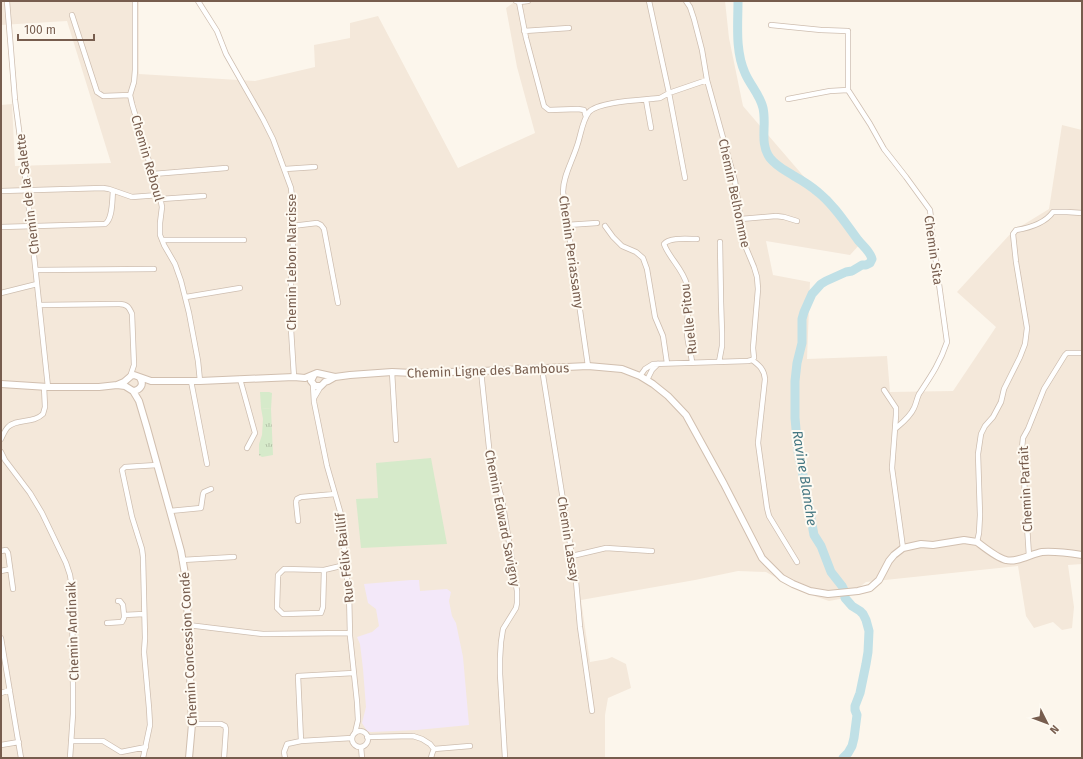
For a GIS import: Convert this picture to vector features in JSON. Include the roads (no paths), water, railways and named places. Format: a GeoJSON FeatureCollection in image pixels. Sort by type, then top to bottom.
{"type":"FeatureCollection","features":[{"type":"Feature","properties":{"kind":"main road","name":"Chemin Ligne des Bambous"},"geometry":{"type":"LineString","coordinates":[[322,374],[335,377],[392,372],[413,373],[481,371],[588,366],[622,369],[647,380],[668,396],[684,412],[762,558],[782,578],[810,591],[828,594],[858,591],[870,588],[877,582],[894,554],[903,548]]}},
{"type":"Feature","properties":{"kind":"main road"},"geometry":{"type":"LineString","coordinates":[[117,385],[134,375],[151,381],[304,378],[317,374],[322,374],[324,378],[323,384],[317,387],[304,378]]}},
{"type":"Feature","properties":{"kind":"main road"},"geometry":{"type":"LineString","coordinates":[[312,384],[311,379],[314,375]]}},
{"type":"Feature","properties":{"kind":"main road"},"geometry":{"type":"LineString","coordinates":[[135,389],[142,382],[139,377]]}},
{"type":"Feature","properties":{"kind":"main road","name":"Chemin Ligne des Bambous"},"geometry":{"type":"LineString","coordinates":[[323,384],[335,377]]}},
{"type":"Feature","properties":{"kind":"main road"},"geometry":{"type":"LineString","coordinates":[[129,378],[126,383],[135,389]]}},
{"type":"Feature","properties":{"kind":"main road"},"geometry":{"type":"LineString","coordinates":[[1,384],[46,387],[117,385],[135,389],[151,381]]}},
{"type":"Feature","properties":{"kind":"main road","name":"Chemin Concession Condé"},"geometry":{"type":"LineString","coordinates":[[135,389],[170,511],[185,574],[192,724],[189,758]]}},
{"type":"Feature","properties":{"kind":"main road"},"geometry":{"type":"LineString","coordinates":[[903,548],[922,544],[933,545],[964,540],[977,542],[1008,561],[1041,552],[1082,554]]}},
{"type":"Feature","properties":{"kind":"street","name":"Chemin de la Salette"},"geometry":{"type":"LineString","coordinates":[[6,1],[15,100],[36,270],[46,387]]}},
{"type":"Feature","properties":{"kind":"street","name":"Chemin Reboul"},"geometry":{"type":"LineString","coordinates":[[135,1],[135,70],[134,82],[130,95],[160,197],[162,207],[160,229],[162,240],[175,264],[186,297],[200,381]]}},
{"type":"Feature","properties":{"kind":"street","name":"Chemin Lebon Narcisse"},"geometry":{"type":"LineString","coordinates":[[198,1],[217,31],[226,54],[273,139],[292,193],[293,254],[291,283],[291,329],[294,377]]}},
{"type":"Feature","properties":{"kind":"street"},"geometry":{"type":"LineString","coordinates":[[528,1],[518,1],[524,31],[544,106],[549,110],[584,110],[586,117]]}},
{"type":"Feature","properties":{"kind":"street"},"geometry":{"type":"LineString","coordinates":[[649,1],[669,93],[685,178]]}},
{"type":"Feature","properties":{"kind":"street","name":"Chemin Belhomme"},"geometry":{"type":"LineString","coordinates":[[686,1],[690,7],[694,19],[702,50],[707,80],[734,181],[744,243],[754,267],[758,283],[753,348],[754,358],[750,360]]}},
{"type":"Feature","properties":{"kind":"street"},"geometry":{"type":"LineString","coordinates":[[72,15],[97,92],[103,96],[130,95]]}},
{"type":"Feature","properties":{"kind":"street"},"geometry":{"type":"LineString","coordinates":[[771,26],[848,31],[848,90],[830,91],[788,99]]}},
{"type":"Feature","properties":{"kind":"street"},"geometry":{"type":"LineString","coordinates":[[524,31],[569,28]]}},
{"type":"Feature","properties":{"kind":"street"},"geometry":{"type":"LineString","coordinates":[[586,117],[592,109],[601,105],[660,98],[669,93],[707,80]]}},
{"type":"Feature","properties":{"kind":"street","name":"Chemin Sita"},"geometry":{"type":"LineString","coordinates":[[848,90],[884,149],[930,210],[947,342],[942,358],[918,396],[914,409],[895,429]]}},
{"type":"Feature","properties":{"kind":"street"},"geometry":{"type":"LineString","coordinates":[[646,100],[650,128]]}},
{"type":"Feature","properties":{"kind":"street","name":"Chemin Periassamy"},"geometry":{"type":"LineString","coordinates":[[586,117],[578,146],[564,178],[563,192],[588,366]]}},
{"type":"Feature","properties":{"kind":"street"},"geometry":{"type":"LineString","coordinates":[[284,170],[315,167]]}},
{"type":"Feature","properties":{"kind":"street"},"geometry":{"type":"LineString","coordinates":[[153,174],[226,168]]}},
{"type":"Feature","properties":{"kind":"street"},"geometry":{"type":"LineString","coordinates":[[1,191],[103,188],[132,197],[204,196]]}},
{"type":"Feature","properties":{"kind":"street"},"geometry":{"type":"LineString","coordinates":[[1,227],[105,224],[110,218],[113,191]]}},
{"type":"Feature","properties":{"kind":"street"},"geometry":{"type":"LineString","coordinates":[[977,542],[980,515],[978,454],[980,434],[993,417],[1001,402],[1004,389],[1025,344],[1027,328],[1014,234],[1016,230],[1025,229],[1038,224],[1049,217],[1053,212],[1082,213]]}},
{"type":"Feature","properties":{"kind":"street"},"geometry":{"type":"LineString","coordinates":[[741,219],[776,216],[797,221]]}},
{"type":"Feature","properties":{"kind":"street"},"geometry":{"type":"LineString","coordinates":[[567,225],[597,223]]}},
{"type":"Feature","properties":{"kind":"street"},"geometry":{"type":"LineString","coordinates":[[292,226],[316,224],[321,225],[324,229],[338,303]]}},
{"type":"Feature","properties":{"kind":"street"},"geometry":{"type":"LineString","coordinates":[[605,226],[622,246],[636,252],[643,258],[647,269],[655,317],[663,336],[667,363]]}},
{"type":"Feature","properties":{"kind":"street","name":"Ruelle Pitou"},"geometry":{"type":"LineString","coordinates":[[692,362],[687,332],[687,284],[664,244],[670,240],[696,239]]}},
{"type":"Feature","properties":{"kind":"street"},"geometry":{"type":"LineString","coordinates":[[162,240],[244,240]]}},
{"type":"Feature","properties":{"kind":"street"},"geometry":{"type":"LineString","coordinates":[[719,362],[722,346],[720,242]]}},
{"type":"Feature","properties":{"kind":"street"},"geometry":{"type":"LineString","coordinates":[[36,270],[154,269]]}},
{"type":"Feature","properties":{"kind":"street"},"geometry":{"type":"LineString","coordinates":[[1,293],[37,284]]}},
{"type":"Feature","properties":{"kind":"street"},"geometry":{"type":"LineString","coordinates":[[186,297],[240,288]]}},
{"type":"Feature","properties":{"kind":"street"},"geometry":{"type":"LineString","coordinates":[[39,305],[124,304],[127,306],[132,314],[134,365],[139,377]]}},
{"type":"Feature","properties":{"kind":"street","name":"Chemin Parfait"},"geometry":{"type":"LineString","coordinates":[[1029,556],[1022,448],[1023,438],[1028,430],[1044,389],[1065,355],[1067,353],[1082,353]]}},
{"type":"Feature","properties":{"kind":"street"},"geometry":{"type":"LineString","coordinates":[[640,376],[652,364],[750,360],[760,365],[765,378],[758,443],[767,508],[769,516],[796,562]]}},
{"type":"Feature","properties":{"kind":"street"},"geometry":{"type":"LineString","coordinates":[[647,380],[652,370],[658,364]]}},
{"type":"Feature","properties":{"kind":"street"},"geometry":{"type":"LineString","coordinates":[[129,378],[134,365]]}},
{"type":"Feature","properties":{"kind":"street","name":"Chemin Lassay"},"geometry":{"type":"LineString","coordinates":[[542,369],[572,556],[592,711]]}},
{"type":"Feature","properties":{"kind":"street","name":"Chemin Edward Savigny"},"geometry":{"type":"LineString","coordinates":[[481,371],[490,458],[502,499],[517,591],[516,608],[503,629],[501,642],[500,674],[505,758]]}},
{"type":"Feature","properties":{"kind":"street"},"geometry":{"type":"LineString","coordinates":[[392,372],[396,440]]}},
{"type":"Feature","properties":{"kind":"street"},"geometry":{"type":"LineString","coordinates":[[240,379],[255,433],[247,448]]}},
{"type":"Feature","properties":{"kind":"street"},"geometry":{"type":"LineString","coordinates":[[191,381],[208,464]]}},
{"type":"Feature","properties":{"kind":"street","name":"Rue Félix Baillif"},"geometry":{"type":"LineString","coordinates":[[312,384],[314,402],[327,466],[342,518],[345,565],[349,592],[350,634],[357,702],[358,720],[355,733]]}},
{"type":"Feature","properties":{"kind":"street"},"geometry":{"type":"LineString","coordinates":[[314,398],[323,384]]}},
{"type":"Feature","properties":{"kind":"street"},"geometry":{"type":"LineString","coordinates":[[1,438],[8,427],[18,422],[31,421],[43,414],[45,407],[46,387]]}},
{"type":"Feature","properties":{"kind":"street"},"geometry":{"type":"LineString","coordinates":[[884,390],[896,408],[892,468],[903,548]]}},
{"type":"Feature","properties":{"kind":"street","name":"Chemin Andinaik"},"geometry":{"type":"LineString","coordinates":[[1,452],[5,460],[30,492],[42,513],[61,551],[70,575],[72,588],[73,664],[73,714],[70,758]]}},
{"type":"Feature","properties":{"kind":"street"},"geometry":{"type":"LineString","coordinates":[[143,758],[150,725],[144,652],[142,549],[132,517],[122,470],[125,467],[157,465]]}},
{"type":"Feature","properties":{"kind":"street"},"geometry":{"type":"LineString","coordinates":[[170,511],[201,508],[202,494],[211,489]]}},
{"type":"Feature","properties":{"kind":"street"},"geometry":{"type":"LineString","coordinates":[[298,521],[297,499],[301,497],[335,494]]}},
{"type":"Feature","properties":{"kind":"street"},"geometry":{"type":"LineString","coordinates":[[572,556],[606,548],[652,551]]}},
{"type":"Feature","properties":{"kind":"street"},"geometry":{"type":"LineString","coordinates":[[1,551],[6,550],[8,552],[13,589]]}},
{"type":"Feature","properties":{"kind":"street"},"geometry":{"type":"LineString","coordinates":[[182,560],[234,557]]}},
{"type":"Feature","properties":{"kind":"street"},"geometry":{"type":"LineString","coordinates":[[324,570],[323,607],[321,613],[283,614],[278,608],[278,575],[284,569],[324,570],[345,565]]}},
{"type":"Feature","properties":{"kind":"street"},"geometry":{"type":"LineString","coordinates":[[1,571],[10,569]]}},
{"type":"Feature","properties":{"kind":"street"},"geometry":{"type":"LineString","coordinates":[[107,623],[122,622],[124,618],[123,604],[118,601]]}},
{"type":"Feature","properties":{"kind":"street"},"geometry":{"type":"LineString","coordinates":[[124,615],[144,614]]}},
{"type":"Feature","properties":{"kind":"street"},"geometry":{"type":"LineString","coordinates":[[188,625],[263,634],[350,634]]}},
{"type":"Feature","properties":{"kind":"street"},"geometry":{"type":"LineString","coordinates":[[1,638],[21,758]]}},
{"type":"Feature","properties":{"kind":"street"},"geometry":{"type":"LineString","coordinates":[[302,741],[298,676],[354,673]]}},
{"type":"Feature","properties":{"kind":"street"},"geometry":{"type":"LineString","coordinates":[[1,693],[10,690]]}},
{"type":"Feature","properties":{"kind":"street","name":"Rue Félix Baillif"},"geometry":{"type":"LineString","coordinates":[[358,720],[363,732]]}},
{"type":"Feature","properties":{"kind":"street"},"geometry":{"type":"LineString","coordinates":[[192,724],[221,724],[225,726],[224,758]]}},
{"type":"Feature","properties":{"kind":"street"},"geometry":{"type":"LineString","coordinates":[[368,737],[365,745],[361,747],[354,745],[352,738],[355,733],[363,732],[368,737],[413,736],[422,739],[430,744],[434,749]]}},
{"type":"Feature","properties":{"kind":"street"},"geometry":{"type":"LineString","coordinates":[[285,758],[284,752],[287,744],[302,741],[352,738]]}},
{"type":"Feature","properties":{"kind":"street"},"geometry":{"type":"LineString","coordinates":[[71,741],[103,740],[122,752],[146,747]]}},
{"type":"Feature","properties":{"kind":"street"},"geometry":{"type":"LineString","coordinates":[[1,745],[19,742]]}},
{"type":"Feature","properties":{"kind":"street"},"geometry":{"type":"LineString","coordinates":[[434,749],[470,746]]}},
{"type":"Feature","properties":{"kind":"street"},"geometry":{"type":"LineString","coordinates":[[361,747],[362,758]]}},
{"type":"Feature","properties":{"kind":"street"},"geometry":{"type":"LineString","coordinates":[[432,758],[434,749]]}},
{"type":"Feature","properties":{"kind":"waterway","name":"Ravine Blanche"},"geometry":{"type":"LineString","coordinates":[[738,1],[738,47],[745,73],[760,99],[763,108],[764,140],[770,158],[778,166],[807,184],[825,198],[868,251],[872,259],[870,263],[866,265],[862,265],[852,271],[846,272],[826,281],[821,284],[812,294],[802,319],[802,343],[797,363],[795,381],[795,418],[798,451],[814,535],[821,546],[831,572],[844,590],[845,598],[852,606],[863,614],[869,631],[866,664],[860,693],[855,706],[857,715],[854,738],[852,746],[843,758]]}}]}
